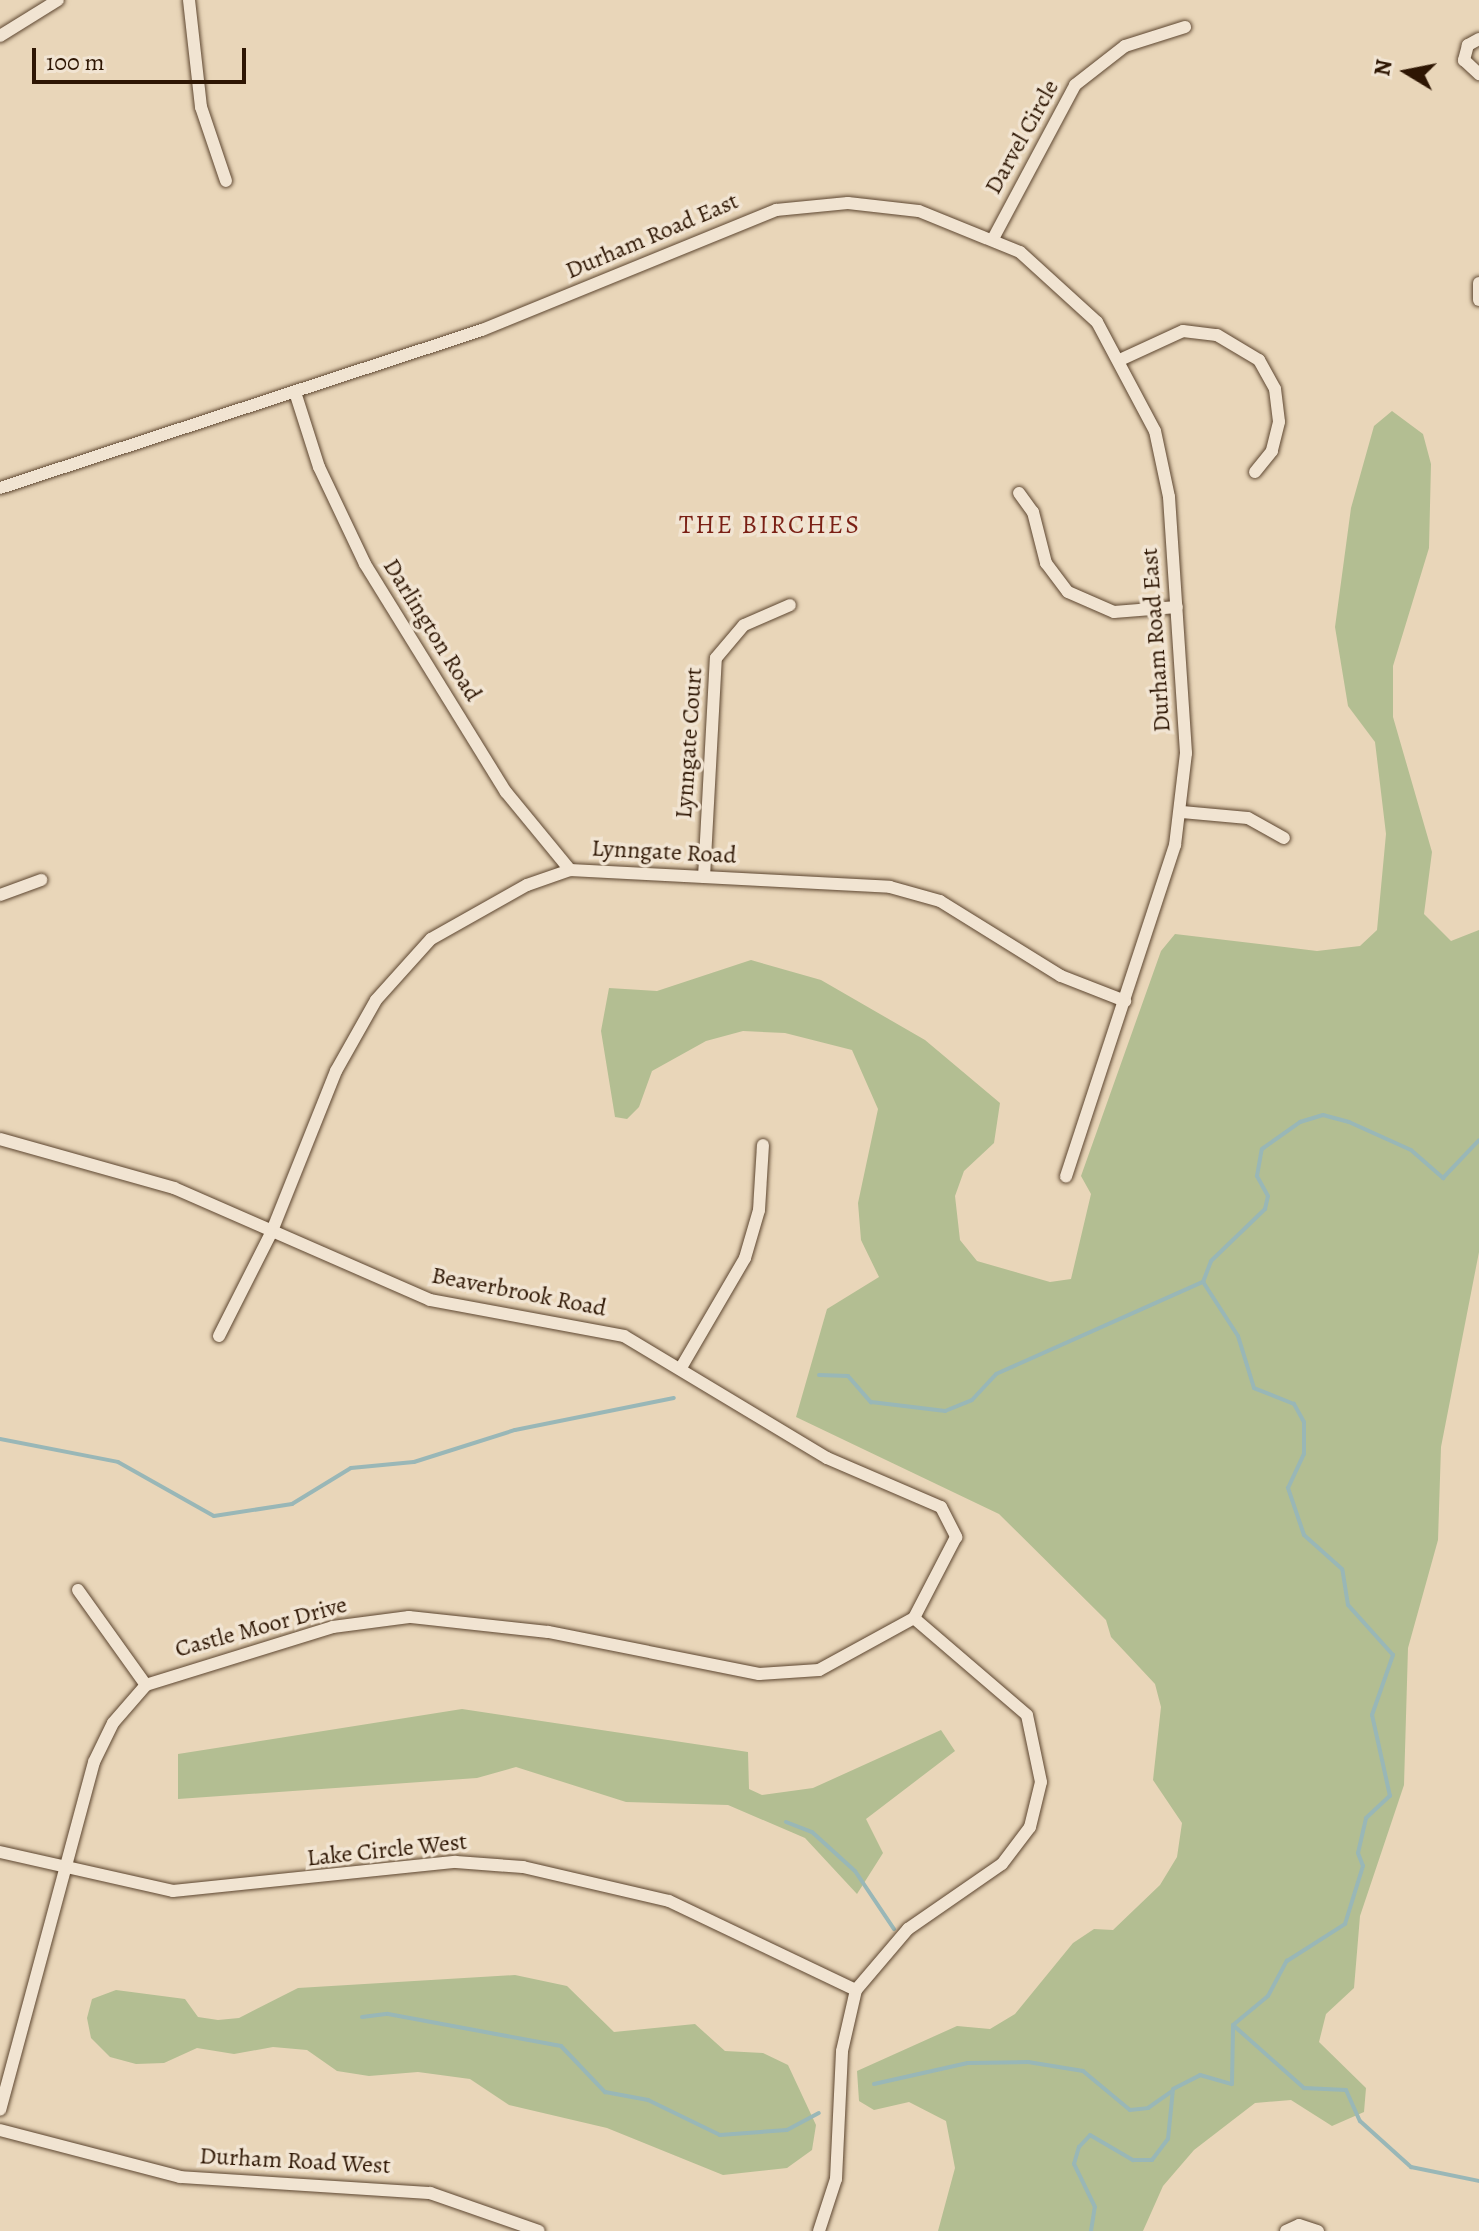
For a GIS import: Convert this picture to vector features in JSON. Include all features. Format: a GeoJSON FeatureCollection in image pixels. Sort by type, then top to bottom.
{"type":"FeatureCollection","features":[{"type":"Feature","properties":{"kind":"street"},"geometry":{"type":"LineString","coordinates":[[0,36],[58,0]]}},
{"type":"Feature","properties":{"kind":"street"},"geometry":{"type":"LineString","coordinates":[[189,0],[201,107],[226,181]]}},
{"type":"Feature","properties":{"kind":"street","name":"Darvel Circle"},"geometry":{"type":"LineString","coordinates":[[994,237],[1075,85],[1125,46],[1185,27]]}},
{"type":"Feature","properties":{"kind":"street"},"geometry":{"type":"LineString","coordinates":[[1479,39],[1468,45],[1464,60],[1479,74]]}},
{"type":"Feature","properties":{"kind":"street","name":"Durham Road East"},"geometry":{"type":"LineString","coordinates":[[0,488],[482,330],[776,210],[881,206],[994,237],[1073,295],[1122,359],[1163,463],[1177,607],[1182,812],[1125,1001],[1066,1177]]}},
{"type":"Feature","properties":{"kind":"street"},"geometry":{"type":"LineString","coordinates":[[1479,283],[1479,300]]}},
{"type":"Feature","properties":{"kind":"street"},"geometry":{"type":"LineString","coordinates":[[1122,359],[1183,331],[1217,335],[1253,354],[1269,375],[1279,422],[1272,451],[1255,472]]}},
{"type":"Feature","properties":{"kind":"street","name":"Darlington Road"},"geometry":{"type":"LineString","coordinates":[[295,392],[319,467],[365,564],[506,792],[570,870]]}},
{"type":"Feature","properties":{"kind":"street"},"geometry":{"type":"LineString","coordinates":[[1019,493],[1033,512],[1046,563],[1068,592],[1114,612],[1177,607]]}},
{"type":"Feature","properties":{"kind":"street","name":"Lynngate Court"},"geometry":{"type":"LineString","coordinates":[[704,877],[716,658],[744,625],[790,605]]}},
{"type":"Feature","properties":{"kind":"street"},"geometry":{"type":"LineString","coordinates":[[1182,812],[1248,818],[1284,838]]}},
{"type":"Feature","properties":{"kind":"street","name":"Lynngate Road"},"geometry":{"type":"LineString","coordinates":[[219,1336],[272,1231],[356,1030],[402,968],[461,916],[570,870],[915,893],[961,912],[1061,976],[1125,1001]]}},
{"type":"Feature","properties":{"kind":"street"},"geometry":{"type":"LineString","coordinates":[[0,895],[41,880]]}},
{"type":"Feature","properties":{"kind":"street","name":"Beaverbrook Road"},"geometry":{"type":"LineString","coordinates":[[0,1139],[119,1169],[430,1300],[598,1328],[682,1366],[827,1458],[941,1507],[956,1527]]}},
{"type":"Feature","properties":{"kind":"street"},"geometry":{"type":"LineString","coordinates":[[682,1366],[749,1246],[763,1145]]}},
{"type":"Feature","properties":{"kind":"street","name":"Castle Moor Drive"},"geometry":{"type":"LineString","coordinates":[[146,1685],[333,1627],[409,1617],[495,1624],[720,1669],[791,1675],[849,1658],[914,1618],[945,1570],[956,1527]]}},
{"type":"Feature","properties":{"kind":"street"},"geometry":{"type":"LineString","coordinates":[[0,2110],[100,1744],[146,1685],[78,1590]]}},
{"type":"Feature","properties":{"kind":"street"},"geometry":{"type":"LineString","coordinates":[[819,2231],[836,2179],[842,2051],[856,1990],[908,1929],[1002,1864],[1030,1827],[1041,1782],[1027,1715],[914,1618]]}},
{"type":"Feature","properties":{"kind":"street","name":"Lake Circle West"},"geometry":{"type":"LineString","coordinates":[[0,1852],[65,1870],[173,1891],[456,1862],[523,1867],[669,1901],[856,1990]]}},
{"type":"Feature","properties":{"kind":"street","name":"Durham Road West"},"geometry":{"type":"LineString","coordinates":[[0,2130],[180,2177],[430,2193],[539,2231]]}},
{"type":"Feature","properties":{"kind":"street"},"geometry":{"type":"LineString","coordinates":[[1286,2231],[1299,2225],[1318,2231]]}},
{"type":"Feature","properties":{"kind":"green space"},"geometry":{"type":"Polygon","coordinates":[[[1392,411],[1423,434],[1431,464],[1429,548],[1393,666],[1393,717],[1432,852],[1424,914],[1451,941],[1479,930],[1479,1252],[1441,1447],[1438,1540],[1408,1648],[1404,1785],[1360,1916],[1354,1988],[1326,2014],[1319,2042],[1366,2088],[1364,2112],[1332,2126],[1291,2100],[1255,2103],[1194,2150],[1163,2186],[1143,2231],[938,2231],[955,2168],[946,2121],[909,2102],[874,2110],[859,2101],[857,2071],[957,2026],[990,2029],[1015,2014],[1073,1943],[1094,1929],[1113,1930],[1160,1885],[1177,1857],[1182,1823],[1153,1780],[1161,1707],[1155,1684],[1111,1637],[1106,1620],[999,1514],[796,1417],[827,1309],[879,1277],[861,1240],[858,1203],[878,1109],[852,1050],[785,1033],[743,1031],[706,1041],[652,1071],[639,1107],[627,1119],[615,1117],[601,1031],[609,988],[657,991],[751,960],[821,980],[925,1040],[1000,1103],[994,1143],[964,1171],[955,1196],[960,1240],[977,1261],[1050,1282],[1071,1279],[1091,1194],[1081,1176],[1161,951],[1175,934],[1317,951],[1360,946],[1377,930],[1386,834],[1375,742],[1348,706],[1335,627],[1351,508],[1374,426],[1392,411]]]}},
{"type":"Feature","properties":{"kind":"green space"},"geometry":{"type":"Polygon","coordinates":[[[462,1709],[748,1752],[749,1789],[762,1795],[813,1788],[941,1730],[955,1751],[866,1819],[883,1853],[857,1894],[805,1838],[728,1805],[626,1802],[516,1767],[477,1778],[178,1799],[178,1754],[462,1709]]]}},
{"type":"Feature","properties":{"kind":"green space"},"geometry":{"type":"Polygon","coordinates":[[[515,1975],[567,1986],[614,2032],[695,2024],[725,2051],[763,2053],[788,2065],[816,2125],[812,2150],[787,2168],[723,2175],[607,2128],[509,2105],[470,2079],[418,2072],[369,2076],[337,2071],[307,2050],[273,2047],[234,2054],[197,2048],[164,2063],[136,2064],[110,2057],[91,2038],[87,2018],[92,1999],[116,1990],[185,1999],[198,2017],[218,2020],[239,2018],[298,1988],[515,1975]]]}},
{"type":"Feature","properties":{"kind":"waterway"},"geometry":{"type":"LineString","coordinates":[[1091,2231],[1095,2207],[1074,2164],[1079,2147],[1090,2135],[1133,2160],[1152,2160],[1168,2139],[1173,2089],[1200,2075],[1232,2084],[1233,2025],[1268,1996],[1287,1961],[1345,1924],[1363,1866],[1358,1853],[1366,1818],[1390,1796],[1372,1715],[1393,1655],[1348,1605],[1342,1569],[1304,1535],[1288,1488],[1304,1454],[1304,1422],[1294,1404],[1254,1388],[1238,1336],[1203,1282],[1211,1261],[1265,1209],[1268,1196],[1257,1176],[1262,1149],[1300,1122],[1323,1115],[1349,1122],[1411,1150],[1443,1178],[1479,1140]]}},
{"type":"Feature","properties":{"kind":"waterway"},"geometry":{"type":"LineString","coordinates":[[819,1375],[848,1376],[871,1402],[945,1411],[972,1400],[996,1374],[1203,1282]]}},
{"type":"Feature","properties":{"kind":"waterway"},"geometry":{"type":"LineString","coordinates":[[0,1439],[118,1462],[214,1516],[292,1504],[351,1468],[414,1462],[515,1430],[674,1398]]}},
{"type":"Feature","properties":{"kind":"waterway"},"geometry":{"type":"LineString","coordinates":[[786,1822],[812,1832],[855,1871],[894,1929]]}},
{"type":"Feature","properties":{"kind":"waterway"},"geometry":{"type":"LineString","coordinates":[[362,2017],[388,2014],[561,2046],[605,2092],[648,2100],[720,2135],[787,2130],[819,2113]]}},
{"type":"Feature","properties":{"kind":"waterway"},"geometry":{"type":"LineString","coordinates":[[1233,2025],[1304,2088],[1346,2090],[1360,2121],[1411,2167],[1479,2181]]}},
{"type":"Feature","properties":{"kind":"waterway"},"geometry":{"type":"LineString","coordinates":[[874,2084],[968,2063],[1028,2062],[1083,2071],[1130,2110],[1148,2108],[1171,2092]]}},
{"type":"Feature","properties":{"kind":"district","name":"THE BIRCHES"},"geometry":{"type":"Point","coordinates":[770,525]}}]}
